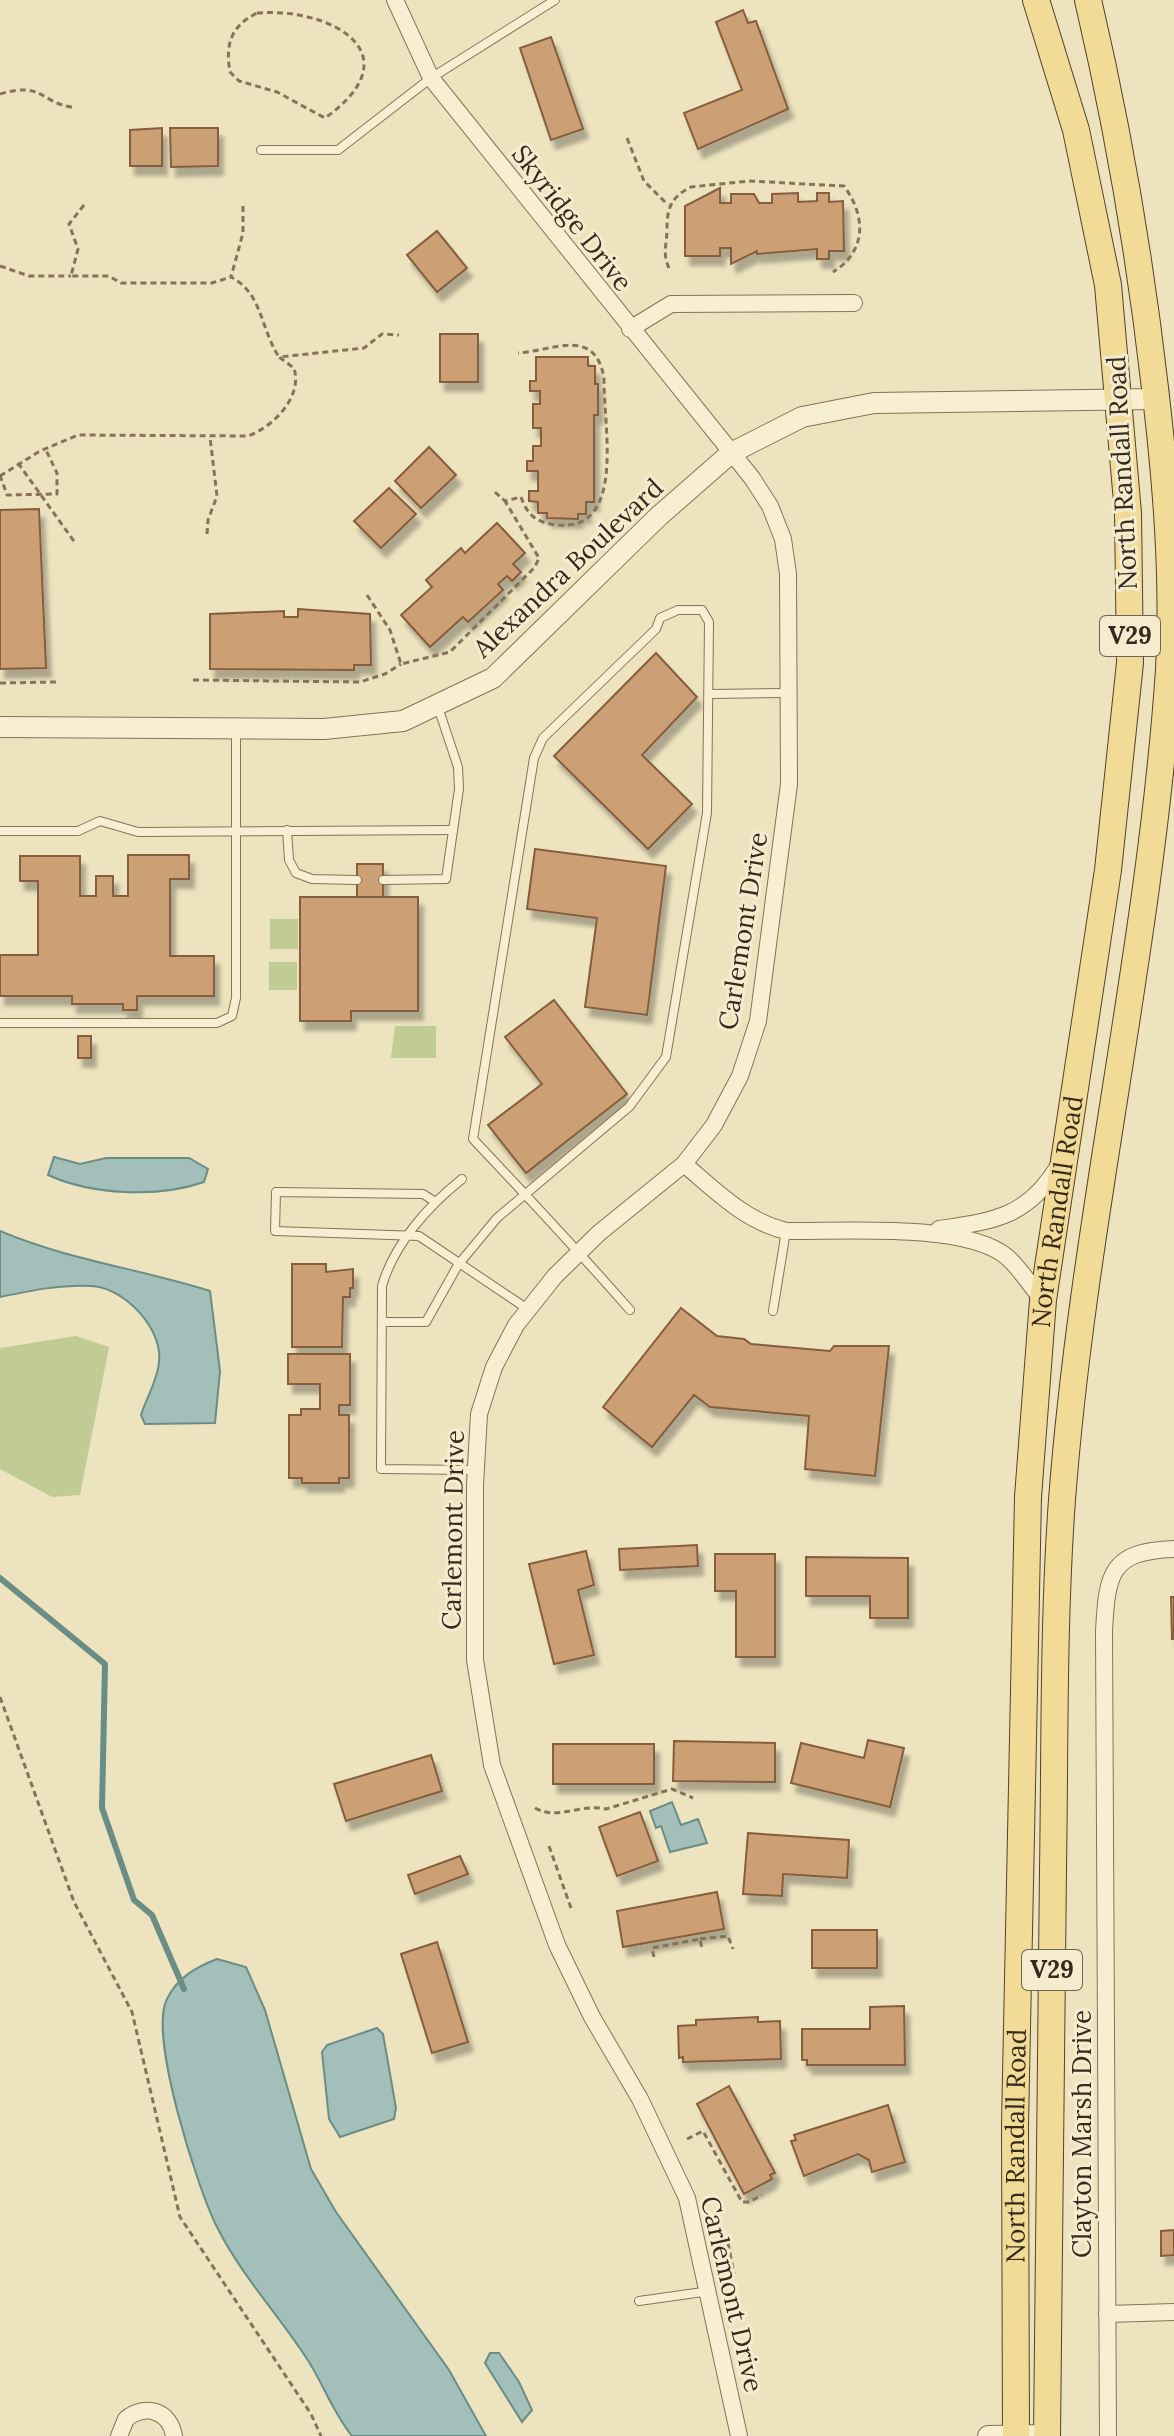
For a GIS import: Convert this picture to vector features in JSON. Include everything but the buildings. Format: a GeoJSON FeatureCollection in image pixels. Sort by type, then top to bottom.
{"type":"FeatureCollection","features":[{"type":"Feature","properties":{"kind":"main road","name":"North Randall Road"},"geometry":{"type":"LineString","coordinates":[[1016,2436],[1015,2124],[1024,1586],[1043,1300],[1108,870],[1130,663],[1128,513],[1108,285],[1089,180],[1036,0]]}},
{"type":"Feature","properties":{"kind":"main road","name":"North Randall Road"},"geometry":{"type":"LineString","coordinates":[[1047,2435],[1055,1712],[1061,1504],[1081,1305],[1156,816],[1168,680],[1167,518],[1156,399],[1127,190],[1088,0]]}},
{"type":"Feature","properties":{"kind":"street","name":"Skyridge Drive"},"geometry":{"type":"LineString","coordinates":[[395,0],[431,78],[731,453]]}},
{"type":"Feature","properties":{"kind":"street"},"geometry":{"type":"LineString","coordinates":[[630,329],[671,304],[854,303]]}},
{"type":"Feature","properties":{"kind":"street","name":"Alexandra Boulevard"},"geometry":{"type":"LineString","coordinates":[[0,727],[324,729],[403,721],[493,678],[659,516],[731,453],[802,417],[874,403],[1156,399]]}},
{"type":"Feature","properties":{"kind":"street","name":"Carlemont Drive"},"geometry":{"type":"LineString","coordinates":[[731,453],[770,506],[783,539],[788,574],[789,784],[758,1021],[740,1076],[714,1125],[684,1164],[579,1252],[526,1308],[494,1367],[479,1414],[475,1470],[475,1660],[482,1720],[492,1765],[557,1945],[592,2017],[640,2099],[687,2198],[710,2291],[739,2436]]}},
{"type":"Feature","properties":{"kind":"street"},"geometry":{"type":"LineString","coordinates":[[917,1233],[997,1221],[1023,1208],[1052,1177],[1064,1157]]}},
{"type":"Feature","properties":{"kind":"street"},"geometry":{"type":"LineString","coordinates":[[684,1164],[733,1206],[769,1227],[786,1231],[917,1233],[975,1240],[999,1253],[1043,1300]]}},
{"type":"Feature","properties":{"kind":"street","name":"Clayton Marsh Drive"},"geometry":{"type":"LineString","coordinates":[[1108,2436],[1104,1631],[1107,1583],[1115,1568],[1132,1554],[1174,1549]]}},
{"type":"Feature","properties":{"kind":"street"},"geometry":{"type":"LineString","coordinates":[[1107,2314],[1174,2312]]}},
{"type":"Feature","properties":{"kind":"street"},"geometry":{"type":"LineString","coordinates":[[119,2436],[126,2419],[147,2410],[162,2414],[172,2424],[174,2436]]}},
{"type":"Feature","properties":{"kind":"street"},"geometry":{"type":"LineString","coordinates":[[988,2436],[1047,2435]]}},
{"type":"Feature","properties":{"kind":"lane"},"geometry":{"type":"LineString","coordinates":[[261,150],[338,150],[431,78],[555,0]]}},
{"type":"Feature","properties":{"kind":"lane"},"geometry":{"type":"LineString","coordinates":[[382,1322],[426,1322],[458,1265],[497,1218],[524,1193],[629,1107],[666,1057],[707,819],[709,622],[702,610],[678,610],[660,618],[656,629],[543,738],[534,758],[473,1139],[524,1193],[579,1252],[630,1310]]}},
{"type":"Feature","properties":{"kind":"lane"},"geometry":{"type":"LineString","coordinates":[[710,694],[787,693]]}},
{"type":"Feature","properties":{"kind":"lane"},"geometry":{"type":"LineString","coordinates":[[383,880],[446,879],[459,789],[458,767],[437,705]]}},
{"type":"Feature","properties":{"kind":"lane"},"geometry":{"type":"LineString","coordinates":[[0,1023],[217,1023],[232,1016],[236,998],[236,728]]}},
{"type":"Feature","properties":{"kind":"lane"},"geometry":{"type":"LineString","coordinates":[[0,831],[78,831],[100,821],[138,832],[453,830]]}},
{"type":"Feature","properties":{"kind":"lane"},"geometry":{"type":"LineString","coordinates":[[287,830],[289,860],[296,873],[312,879],[357,880]]}},
{"type":"Feature","properties":{"kind":"lane"},"geometry":{"type":"LineString","coordinates":[[462,1179],[434,1201],[390,1259],[382,1286],[381,1469],[475,1470]]}},
{"type":"Feature","properties":{"kind":"lane"},"geometry":{"type":"LineString","coordinates":[[434,1201],[423,1194],[276,1192],[275,1231],[419,1236],[526,1308]]}},
{"type":"Feature","properties":{"kind":"lane"},"geometry":{"type":"LineString","coordinates":[[773,1311],[786,1231]]}},
{"type":"Feature","properties":{"kind":"lane"},"geometry":{"type":"LineString","coordinates":[[639,2301],[710,2291]]}},
{"type":"Feature","properties":{"kind":"path"},"geometry":{"type":"LineString","coordinates":[[257,13],[300,13],[346,30],[357,43],[362,70],[355,94],[325,118],[277,92],[239,81],[230,72],[229,43],[234,28],[241,21],[257,13]]}},
{"type":"Feature","properties":{"kind":"path"},"geometry":{"type":"LineString","coordinates":[[0,94],[21,89],[42,91],[72,107]]}},
{"type":"Feature","properties":{"kind":"path"},"geometry":{"type":"LineString","coordinates":[[627,138],[644,181],[669,206]]}},
{"type":"Feature","properties":{"kind":"path"},"geometry":{"type":"LineString","coordinates":[[669,268],[664,249],[669,206],[680,192],[691,187],[749,181],[844,186],[854,200],[860,235],[857,247],[848,260],[833,272]]}},
{"type":"Feature","properties":{"kind":"path"},"geometry":{"type":"LineString","coordinates":[[71,276],[78,249],[69,224],[84,205]]}},
{"type":"Feature","properties":{"kind":"path"},"geometry":{"type":"LineString","coordinates":[[231,277],[243,233],[243,206]]}},
{"type":"Feature","properties":{"kind":"path"},"geometry":{"type":"LineString","coordinates":[[0,266],[29,276],[109,276],[121,283],[212,283],[231,277],[245,284],[256,298],[267,337],[279,357],[294,368],[296,376],[289,401],[277,418],[263,430],[248,436],[78,435],[45,448],[0,476],[7,495],[57,494],[57,473],[45,448]]}},
{"type":"Feature","properties":{"kind":"path"},"geometry":{"type":"LineString","coordinates":[[279,357],[347,352],[364,348],[382,334],[399,335]]}},
{"type":"Feature","properties":{"kind":"path"},"geometry":{"type":"LineString","coordinates":[[505,501],[521,497],[531,516],[541,523],[570,526],[581,525],[590,519],[605,494],[604,378],[599,361],[585,348],[566,344],[518,353]]}},
{"type":"Feature","properties":{"kind":"path"},"geometry":{"type":"LineString","coordinates":[[207,534],[208,520],[217,496],[210,437]]}},
{"type":"Feature","properties":{"kind":"path"},"geometry":{"type":"LineString","coordinates":[[18,463],[76,544]]}},
{"type":"Feature","properties":{"kind":"path"},"geometry":{"type":"LineString","coordinates":[[193,680],[360,682],[385,674],[401,664],[450,652],[535,567],[539,558],[536,548],[519,529],[505,501],[495,492]]}},
{"type":"Feature","properties":{"kind":"path"},"geometry":{"type":"LineString","coordinates":[[367,595],[390,630],[401,664]]}},
{"type":"Feature","properties":{"kind":"path"},"geometry":{"type":"LineString","coordinates":[[0,683],[56,682]]}},
{"type":"Feature","properties":{"kind":"path"},"geometry":{"type":"LineString","coordinates":[[0,1697],[74,1902],[132,2012],[180,2217],[311,2414],[321,2436]]}},
{"type":"Feature","properties":{"kind":"path"},"geometry":{"type":"LineString","coordinates":[[535,1808],[548,1814],[594,1806],[606,1809],[672,1789],[693,1798]]}},
{"type":"Feature","properties":{"kind":"path"},"geometry":{"type":"LineString","coordinates":[[549,1846],[571,1908]]}},
{"type":"Feature","properties":{"kind":"path"},"geometry":{"type":"LineString","coordinates":[[654,1957],[652,1948],[728,1936],[733,1949]]}},
{"type":"Feature","properties":{"kind":"path"},"geometry":{"type":"LineString","coordinates":[[700,1939],[702,1949]]}},
{"type":"Feature","properties":{"kind":"path"},"geometry":{"type":"LineString","coordinates":[[687,2139],[703,2131],[742,2202],[762,2195]]}},
{"type":"Feature","properties":{"kind":"path"},"geometry":{"type":"LineString","coordinates":[[728,2243],[734,2274]]}},
{"type":"Feature","properties":{"kind":"green space"},"geometry":{"type":"Polygon","coordinates":[[[270,919],[298,919],[298,949],[270,949],[270,919]]]}},
{"type":"Feature","properties":{"kind":"green space"},"geometry":{"type":"Polygon","coordinates":[[[269,962],[297,962],[297,990],[269,990],[269,962]]]}},
{"type":"Feature","properties":{"kind":"green space"},"geometry":{"type":"Polygon","coordinates":[[[395,1026],[436,1026],[436,1058],[391,1058],[395,1026]]]}},
{"type":"Feature","properties":{"kind":"green space"},"geometry":{"type":"Polygon","coordinates":[[[76,1336],[109,1347],[80,1495],[52,1497],[0,1469],[0,1348],[76,1336]]]}},
{"type":"Feature","properties":{"kind":"water"},"geometry":{"type":"Polygon","coordinates":[[[54,1157],[80,1164],[106,1158],[189,1158],[208,1169],[204,1182],[186,1187],[125,1192],[84,1187],[48,1175],[54,1157]]]}},
{"type":"Feature","properties":{"kind":"water"},"geometry":{"type":"Polygon","coordinates":[[[0,1231],[52,1250],[210,1291],[220,1371],[215,1423],[145,1424],[141,1415],[156,1375],[159,1349],[155,1336],[139,1312],[117,1294],[105,1288],[81,1286],[46,1288],[0,1297],[0,1231]]]}},
{"type":"Feature","properties":{"kind":"water"},"geometry":{"type":"Polygon","coordinates":[[[672,1802],[681,1825],[698,1819],[707,1843],[670,1852],[661,1826],[656,1828],[650,1811],[672,1802]]]}},
{"type":"Feature","properties":{"kind":"water"},"geometry":{"type":"Polygon","coordinates":[[[217,1959],[246,1967],[265,2010],[311,2169],[336,2212],[449,2370],[486,2436],[352,2436],[309,2362],[227,2245],[198,2181],[178,2113],[169,2077],[163,2018],[167,1999],[176,1985],[195,1970],[217,1959]]]}},
{"type":"Feature","properties":{"kind":"water"},"geometry":{"type":"Polygon","coordinates":[[[377,2028],[383,2034],[396,2108],[394,2119],[340,2137],[329,2119],[322,2052],[327,2045],[377,2028]]]}},
{"type":"Feature","properties":{"kind":"water"},"geometry":{"type":"Polygon","coordinates":[[[490,2353],[499,2353],[519,2382],[532,2410],[522,2422],[485,2363],[490,2353]]]}},
{"type":"Feature","properties":{"kind":"waterway"},"geometry":{"type":"LineString","coordinates":[[0,1578],[105,1664],[102,1808],[134,1900],[152,1915],[184,1989]]}}]}
